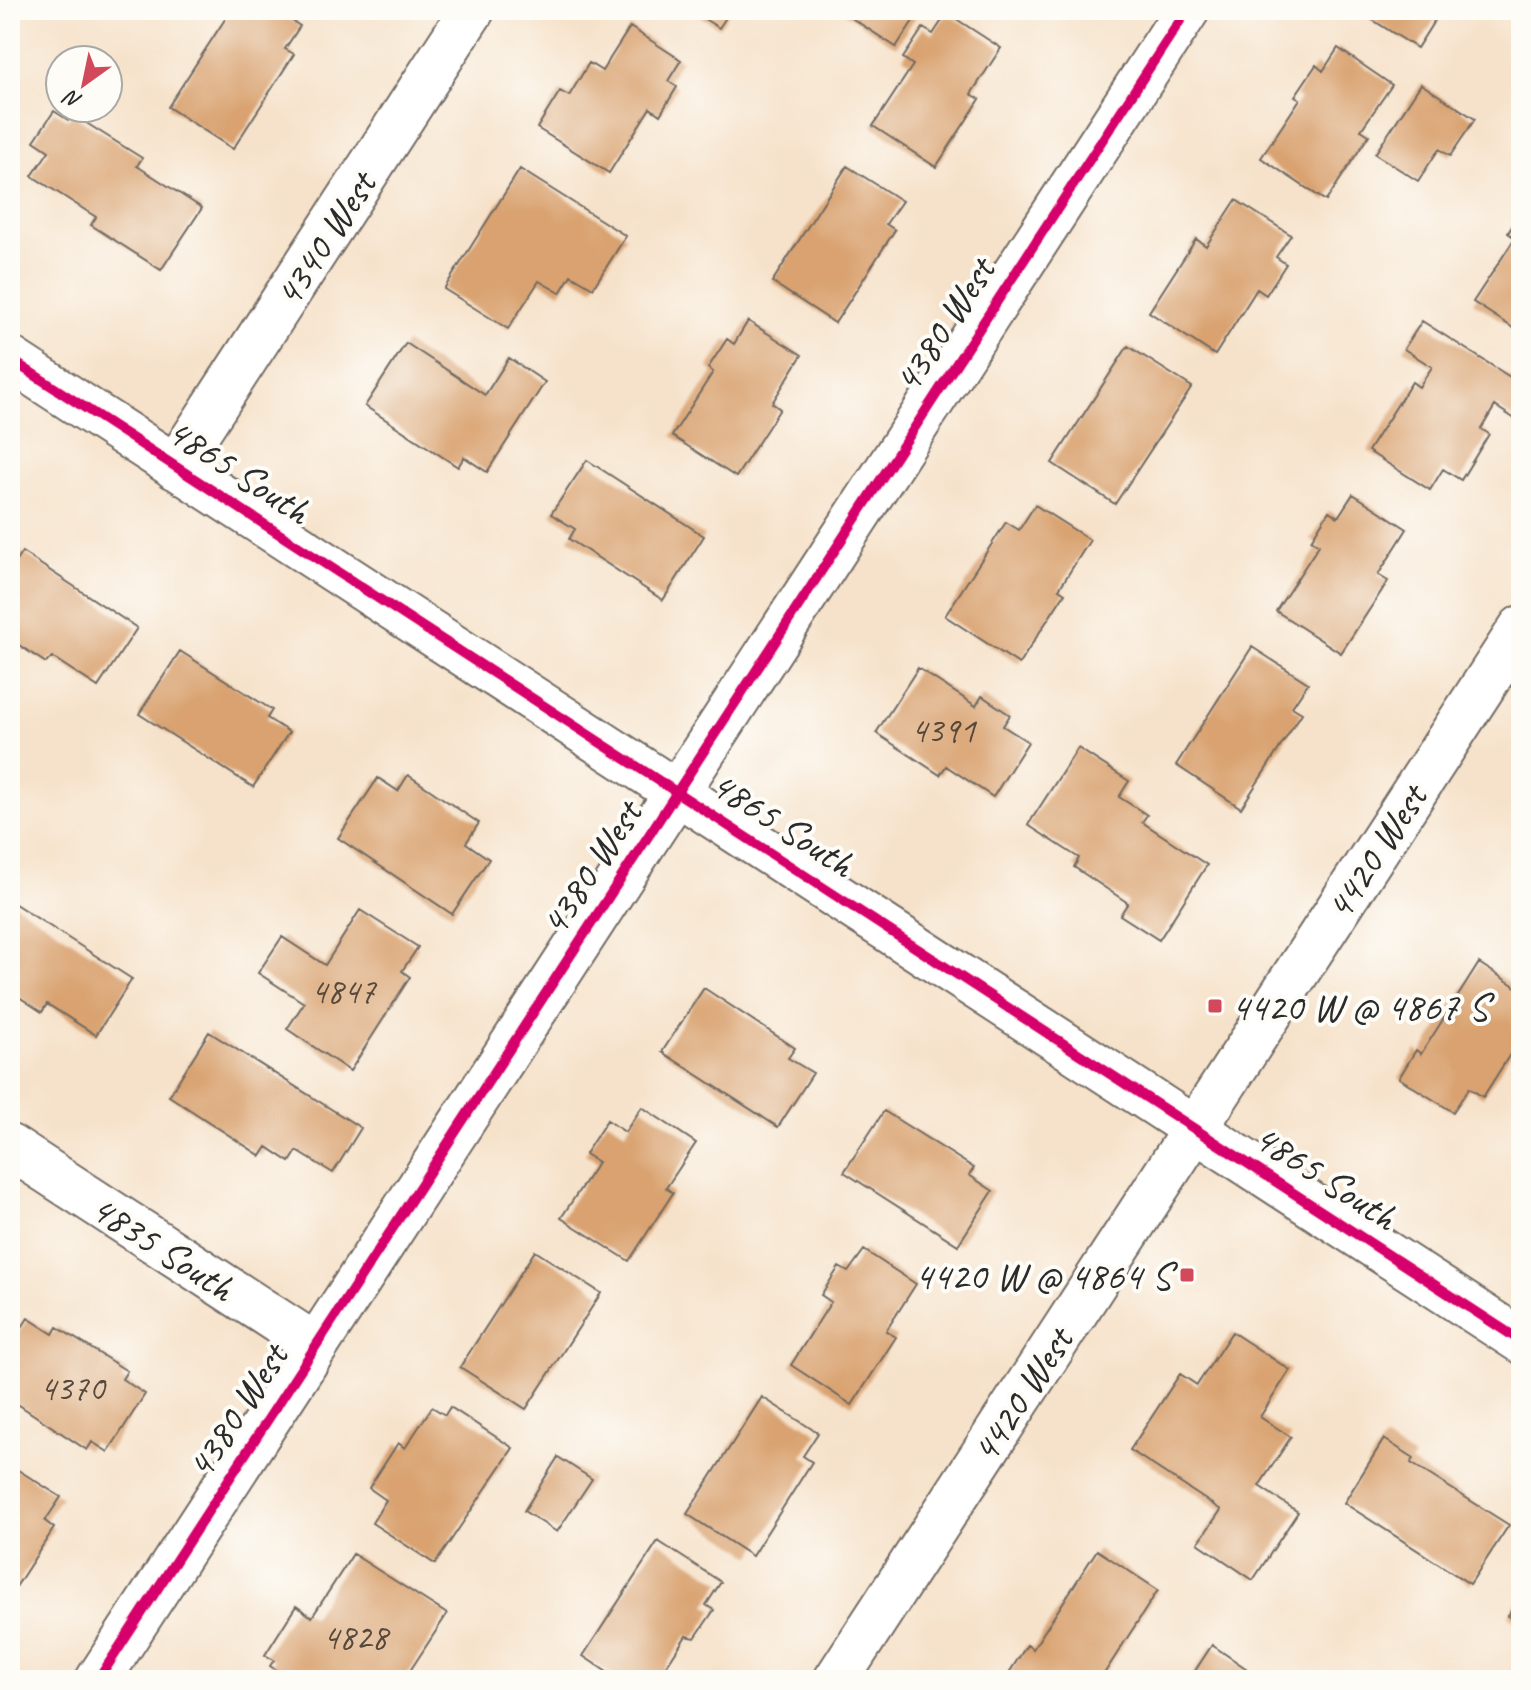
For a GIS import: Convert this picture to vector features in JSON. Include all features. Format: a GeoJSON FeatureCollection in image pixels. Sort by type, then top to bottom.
{"type":"FeatureCollection","features":[{"type":"Feature","properties":{"kind":"street","name":"4340 West"},"geometry":{"type":"LineString","coordinates":[[175,467],[472,10]]}},
{"type":"Feature","properties":{"kind":"street","name":"4380 West"},"geometry":{"type":"LineString","coordinates":[[98,1680],[1187,10]]}},
{"type":"Feature","properties":{"kind":"street","name":"4865 South"},"geometry":{"type":"LineString","coordinates":[[10,359],[1521,1341]]}},
{"type":"Feature","properties":{"kind":"street","name":"4420 West"},"geometry":{"type":"LineString","coordinates":[[836,1680],[1521,628]]}},
{"type":"Feature","properties":{"kind":"street","name":"4835 South"},"geometry":{"type":"LineString","coordinates":[[10,1147],[316,1346]]}},
{"type":"Feature","properties":{"kind":"building"},"geometry":{"type":"Polygon","coordinates":[[[231,10],[275,10],[300,26],[285,49],[294,54],[233,149],[168,107],[231,10]]]}},
{"type":"Feature","properties":{"kind":"building"},"geometry":{"type":"Polygon","coordinates":[[[690,10],[731,10],[719,28],[690,10]]]}},
{"type":"Feature","properties":{"kind":"building"},"geometry":{"type":"Polygon","coordinates":[[[845,10],[920,10],[896,47],[844,13],[845,10]]]}},
{"type":"Feature","properties":{"kind":"building"},"geometry":{"type":"Polygon","coordinates":[[[1357,10],[1441,10],[1417,48],[1357,10]]]}},
{"type":"Feature","properties":{"kind":"building"},"geometry":{"type":"Polygon","coordinates":[[[947,13],[1001,48],[971,94],[980,99],[936,167],[873,126],[913,65],[903,58],[923,28],[933,34],[947,13]]]}},
{"type":"Feature","properties":{"kind":"building"},"geometry":{"type":"Polygon","coordinates":[[[630,27],[681,60],[668,81],[677,87],[660,115],[650,108],[609,173],[537,128],[560,91],[569,96],[589,63],[602,71],[630,27]]]}},
{"type":"Feature","properties":{"kind":"building"},"geometry":{"type":"Polygon","coordinates":[[[1338,48],[1392,85],[1361,130],[1369,135],[1326,201],[1261,158],[1300,99],[1295,96],[1316,65],[1323,71],[1338,48]]]}},
{"type":"Feature","properties":{"kind":"building"},"geometry":{"type":"Polygon","coordinates":[[[1421,84],[1475,119],[1450,156],[1439,149],[1418,181],[1375,154],[1421,84]]]}},
{"type":"Feature","properties":{"kind":"building"},"geometry":{"type":"Polygon","coordinates":[[[45,124],[88,124],[142,158],[137,166],[202,208],[161,270],[91,225],[96,217],[32,176],[49,151],[34,141],[45,124]]]}},
{"type":"Feature","properties":{"kind":"building"},"geometry":{"type":"Polygon","coordinates":[[[847,166],[902,201],[886,224],[895,230],[835,323],[772,282],[847,166]]]}},
{"type":"Feature","properties":{"kind":"building"},"geometry":{"type":"Polygon","coordinates":[[[520,169],[626,236],[593,288],[571,275],[560,293],[539,281],[508,329],[444,289],[520,169]]]}},
{"type":"Feature","properties":{"kind":"building"},"geometry":{"type":"Polygon","coordinates":[[[1236,200],[1291,235],[1276,257],[1286,264],[1266,295],[1257,289],[1215,355],[1149,312],[1196,239],[1206,246],[1236,200]]]}},
{"type":"Feature","properties":{"kind":"building"},"geometry":{"type":"Polygon","coordinates":[[[1521,212],[1521,333],[1473,302],[1515,238],[1508,233],[1521,212]]]}},
{"type":"Feature","properties":{"kind":"building"},"geometry":{"type":"Polygon","coordinates":[[[748,321],[802,355],[772,403],[780,409],[736,477],[672,436],[713,372],[708,368],[727,339],[734,344],[748,321]]]}},
{"type":"Feature","properties":{"kind":"building"},"geometry":{"type":"Polygon","coordinates":[[[1422,321],[1521,384],[1521,423],[1495,406],[1481,429],[1489,434],[1461,480],[1443,469],[1430,490],[1368,451],[1412,382],[1419,387],[1432,367],[1404,349],[1422,321]]]}},
{"type":"Feature","properties":{"kind":"building"},"geometry":{"type":"Polygon","coordinates":[[[406,343],[485,395],[509,358],[545,382],[487,472],[464,457],[458,467],[365,406],[406,343]]]}},
{"type":"Feature","properties":{"kind":"building"},"geometry":{"type":"Polygon","coordinates":[[[1128,346],[1192,387],[1115,504],[1052,463],[1128,346]]]}},
{"type":"Feature","properties":{"kind":"building"},"geometry":{"type":"Polygon","coordinates":[[[587,460],[704,536],[663,600],[569,539],[575,529],[551,514],[587,460]]]}},
{"type":"Feature","properties":{"kind":"building"},"geometry":{"type":"Polygon","coordinates":[[[1353,494],[1407,529],[1378,575],[1388,581],[1341,653],[1276,611],[1319,545],[1311,540],[1329,511],[1338,517],[1353,494]]]}},
{"type":"Feature","properties":{"kind":"building"},"geometry":{"type":"Polygon","coordinates":[[[1035,505],[1090,540],[1059,589],[1065,593],[1019,664],[945,616],[1006,522],[1019,530],[1035,505]]]}},
{"type":"Feature","properties":{"kind":"building"},"geometry":{"type":"Polygon","coordinates":[[[22,552],[137,628],[98,687],[52,657],[46,663],[10,639],[10,570],[22,552]]]}},
{"type":"Feature","properties":{"kind":"building"},"geometry":{"type":"Polygon","coordinates":[[[1252,647],[1308,683],[1292,707],[1302,713],[1241,808],[1176,765],[1252,647]]]}},
{"type":"Feature","properties":{"kind":"building"},"geometry":{"type":"Polygon","coordinates":[[[180,651],[272,710],[267,718],[289,732],[253,787],[139,714],[180,651]]]}},
{"type":"Feature","properties":{"kind":"building"},"geometry":{"type":"Polygon","coordinates":[[[918,668],[976,706],[982,696],[1010,715],[1003,726],[1028,742],[993,797],[946,766],[940,775],[876,733],[918,668]]]}},
{"type":"Feature","properties":{"kind":"building"},"geometry":{"type":"Polygon","coordinates":[[[1078,748],[1129,781],[1119,797],[1147,815],[1142,822],[1207,865],[1159,940],[1120,915],[1128,903],[1074,867],[1079,858],[1028,825],[1078,748]]]}},
{"type":"Feature","properties":{"kind":"building"},"geometry":{"type":"Polygon","coordinates":[[[408,775],[479,823],[466,843],[489,859],[452,914],[338,838],[378,778],[398,791],[408,775]]]}},
{"type":"Feature","properties":{"kind":"building"},"geometry":{"type":"Polygon","coordinates":[[[12,902],[132,979],[96,1035],[47,1004],[42,1012],[10,991],[12,902]]]}},
{"type":"Feature","properties":{"kind":"building"},"geometry":{"type":"Polygon","coordinates":[[[360,910],[418,947],[402,971],[410,977],[350,1071],[287,1029],[304,1003],[258,973],[282,937],[325,965],[360,910]]]}},
{"type":"Feature","properties":{"kind":"building"},"geometry":{"type":"Polygon","coordinates":[[[1479,963],[1521,990],[1521,1037],[1483,1097],[1469,1088],[1453,1112],[1399,1078],[1416,1050],[1421,1054],[1479,963]]]}},
{"type":"Feature","properties":{"kind":"building"},"geometry":{"type":"Polygon","coordinates":[[[704,988],[795,1048],[788,1058],[813,1073],[778,1127],[662,1052],[704,988]]]}},
{"type":"Feature","properties":{"kind":"building"},"geometry":{"type":"Polygon","coordinates":[[[209,1032],[361,1128],[333,1173],[297,1151],[290,1162],[267,1147],[261,1156],[169,1096],[209,1032]]]}},
{"type":"Feature","properties":{"kind":"building"},"geometry":{"type":"Polygon","coordinates":[[[642,1107],[696,1143],[666,1188],[673,1193],[629,1261],[561,1218],[598,1162],[585,1154],[607,1120],[625,1132],[642,1107]]]}},
{"type":"Feature","properties":{"kind":"building"},"geometry":{"type":"Polygon","coordinates":[[[884,1111],[974,1168],[969,1175],[993,1191],[958,1245],[844,1172],[884,1111]]]}},
{"type":"Feature","properties":{"kind":"building"},"geometry":{"type":"Polygon","coordinates":[[[864,1250],[916,1284],[886,1331],[896,1337],[852,1405],[791,1365],[831,1302],[821,1295],[839,1267],[848,1272],[864,1250]]]}},
{"type":"Feature","properties":{"kind":"building"},"geometry":{"type":"Polygon","coordinates":[[[535,1251],[601,1293],[526,1409],[460,1367],[535,1251]]]}},
{"type":"Feature","properties":{"kind":"building"},"geometry":{"type":"Polygon","coordinates":[[[28,1318],[53,1334],[57,1327],[127,1371],[122,1379],[145,1394],[108,1452],[92,1442],[87,1450],[10,1399],[10,1346],[28,1318]]]}},
{"type":"Feature","properties":{"kind":"building"},"geometry":{"type":"Polygon","coordinates":[[[1232,1332],[1290,1370],[1260,1417],[1291,1437],[1259,1486],[1298,1512],[1253,1580],[1198,1543],[1221,1510],[1130,1450],[1180,1374],[1197,1385],[1232,1332]]]}},
{"type":"Feature","properties":{"kind":"building"},"geometry":{"type":"Polygon","coordinates":[[[762,1397],[818,1433],[803,1456],[812,1462],[752,1556],[687,1514],[762,1397]]]}},
{"type":"Feature","properties":{"kind":"building"},"geometry":{"type":"Polygon","coordinates":[[[432,1407],[445,1415],[450,1407],[513,1448],[435,1564],[372,1523],[386,1500],[369,1488],[398,1443],[405,1448],[432,1407]]]}},
{"type":"Feature","properties":{"kind":"building"},"geometry":{"type":"Polygon","coordinates":[[[1384,1439],[1414,1458],[1411,1463],[1509,1525],[1470,1584],[1344,1503],[1384,1439]]]}},
{"type":"Feature","properties":{"kind":"building"},"geometry":{"type":"Polygon","coordinates":[[[558,1457],[592,1479],[557,1532],[524,1511],[558,1457]]]}},
{"type":"Feature","properties":{"kind":"building"},"geometry":{"type":"Polygon","coordinates":[[[10,1465],[61,1497],[45,1521],[54,1528],[10,1596],[10,1465]]]}},
{"type":"Feature","properties":{"kind":"building"},"geometry":{"type":"Polygon","coordinates":[[[658,1541],[721,1582],[706,1605],[714,1610],[695,1638],[686,1636],[657,1680],[619,1680],[583,1656],[658,1541]]]}},
{"type":"Feature","properties":{"kind":"building"},"geometry":{"type":"Polygon","coordinates":[[[1097,1550],[1158,1590],[1100,1680],[1013,1680],[1007,1676],[1027,1645],[1033,1649],[1097,1550]]]}},
{"type":"Feature","properties":{"kind":"building"},"geometry":{"type":"Polygon","coordinates":[[[353,1554],[447,1614],[404,1680],[291,1680],[270,1666],[274,1660],[265,1655],[296,1606],[312,1617],[353,1554]]]}},
{"type":"Feature","properties":{"kind":"building"},"geometry":{"type":"Polygon","coordinates":[[[1521,1595],[1521,1624],[1508,1616],[1521,1595]]]}},
{"type":"Feature","properties":{"kind":"building"},"geometry":{"type":"Polygon","coordinates":[[[1212,1645],[1247,1669],[1240,1680],[1189,1680],[1212,1645]]]}},
{"type":"Feature","properties":{"kind":"cycle path"},"geometry":{"type":"LineString","coordinates":[[98,1680],[1187,10]]}},
{"type":"Feature","properties":{"kind":"cycle path"},"geometry":{"type":"LineString","coordinates":[[10,359],[1521,1341]]}},
{"type":"Feature","properties":{"kind":"place","name":"4420 W @ 4867 S"},"geometry":{"type":"Point","coordinates":[1215,1006]}},
{"type":"Feature","properties":{"kind":"place","name":"4420 W @ 4864 S"},"geometry":{"type":"Point","coordinates":[1187,1275]}}]}
